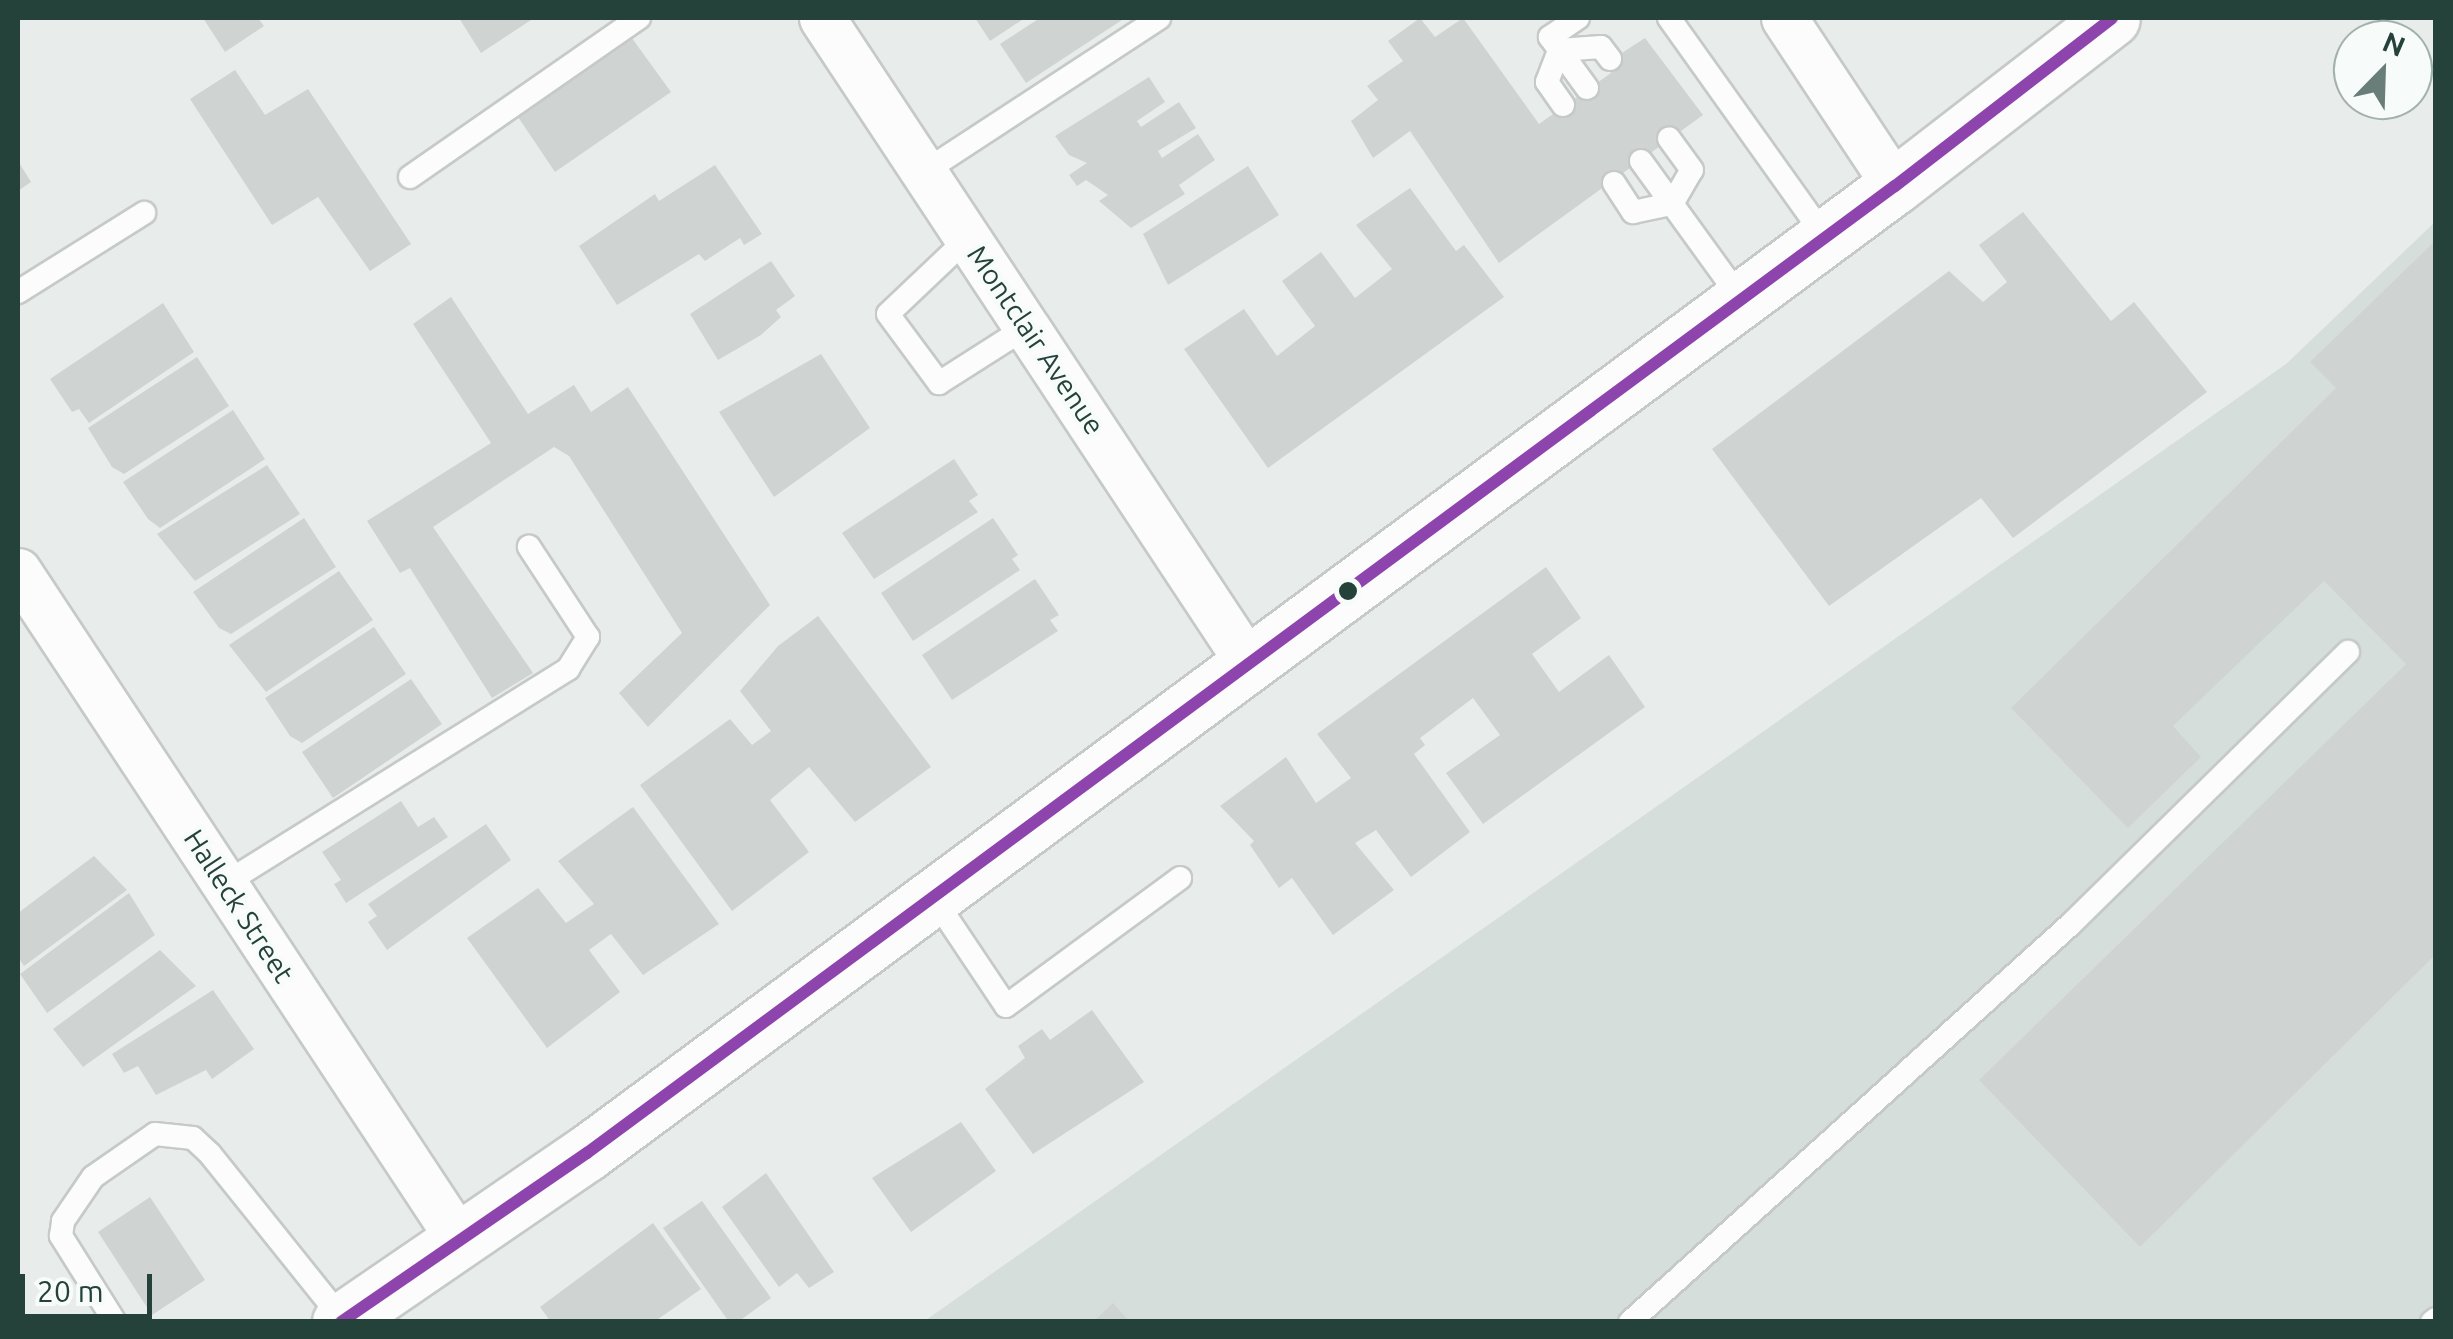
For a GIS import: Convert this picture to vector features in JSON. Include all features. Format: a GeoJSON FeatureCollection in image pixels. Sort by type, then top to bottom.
{"type":"FeatureCollection","features":[{"type":"Feature","properties":{"kind":"main road"},"geometry":{"type":"LineString","coordinates":[[342,1321],[460,1241],[933,897],[1895,186],[2112,18]]}},
{"type":"Feature","properties":{"kind":"street","name":"Montclair Avenue"},"geometry":{"type":"LineString","coordinates":[[822,18],[1249,664]]}},
{"type":"Feature","properties":{"kind":"street"},"geometry":{"type":"LineString","coordinates":[[1784,18],[1895,186]]}},
{"type":"Feature","properties":{"kind":"street","name":"Halleck Street"},"geometry":{"type":"LineString","coordinates":[[18,571],[460,1241]]}},
{"type":"Feature","properties":{"kind":"lane"},"geometry":{"type":"LineString","coordinates":[[410,178],[638,18]]}},
{"type":"Feature","properties":{"kind":"lane"},"geometry":{"type":"LineString","coordinates":[[924,172],[1159,18]]}},
{"type":"Feature","properties":{"kind":"lane"},"geometry":{"type":"LineString","coordinates":[[1578,18],[1550,36],[1587,88]]}},
{"type":"Feature","properties":{"kind":"lane"},"geometry":{"type":"LineString","coordinates":[[1669,18],[1825,237]]}},
{"type":"Feature","properties":{"kind":"lane"},"geometry":{"type":"LineString","coordinates":[[1560,50],[1601,47],[1610,59]]}},
{"type":"Feature","properties":{"kind":"lane"},"geometry":{"type":"LineString","coordinates":[[1560,50],[1547,82],[1563,105]]}},
{"type":"Feature","properties":{"kind":"lane"},"geometry":{"type":"LineString","coordinates":[[1614,183],[1634,212],[1672,204],[1692,170],[1669,138]]}},
{"type":"Feature","properties":{"kind":"lane"},"geometry":{"type":"LineString","coordinates":[[1641,160],[1741,299]]}},
{"type":"Feature","properties":{"kind":"lane"},"geometry":{"type":"LineString","coordinates":[[18,292],[144,213]]}},
{"type":"Feature","properties":{"kind":"lane"},"geometry":{"type":"LineString","coordinates":[[968,238],[888,314],[939,383],[1027,327]]}},
{"type":"Feature","properties":{"kind":"lane"},"geometry":{"type":"LineString","coordinates":[[224,884],[568,669],[588,637],[529,547]]}},
{"type":"Feature","properties":{"kind":"lane"},"geometry":{"type":"LineString","coordinates":[[1630,1322],[2072,922],[2348,652]]}},
{"type":"Feature","properties":{"kind":"lane"},"geometry":{"type":"LineString","coordinates":[[933,897],[1006,1006],[1180,878]]}},
{"type":"Feature","properties":{"kind":"lane"},"geometry":{"type":"LineString","coordinates":[[115,1322],[60,1236],[64,1220],[93,1177],[155,1134],[193,1138],[210,1154],[342,1321]]}},
{"type":"Feature","properties":{"kind":"shaded area"},"geometry":{"type":"Polygon","coordinates":[[[2435,222],[2435,1321],[923,1322],[2286,364],[2435,222]]]}},
{"type":"Feature","properties":{"kind":"building"},"geometry":{"type":"Polygon","coordinates":[[[203,18],[258,18],[264,26],[225,52],[203,18]]]}},
{"type":"Feature","properties":{"kind":"building"},"geometry":{"type":"Polygon","coordinates":[[[459,18],[534,18],[481,53],[459,18]]]}},
{"type":"Feature","properties":{"kind":"building"},"geometry":{"type":"Polygon","coordinates":[[[975,18],[1025,18],[990,41],[975,18]]]}},
{"type":"Feature","properties":{"kind":"building"},"geometry":{"type":"Polygon","coordinates":[[[1040,18],[1125,18],[1026,83],[1000,44],[1040,18]]]}},
{"type":"Feature","properties":{"kind":"building"},"geometry":{"type":"Polygon","coordinates":[[[1420,18],[1435,37],[1463,18],[1539,124],[1611,73],[1605,64],[1645,38],[1703,115],[1499,263],[1410,131],[1373,158],[1351,121],[1378,100],[1367,86],[1403,61],[1388,41],[1420,18]]]}},
{"type":"Feature","properties":{"kind":"building"},"geometry":{"type":"Polygon","coordinates":[[[629,34],[671,92],[555,172],[514,111],[629,34]]]}},
{"type":"Feature","properties":{"kind":"building"},"geometry":{"type":"Polygon","coordinates":[[[235,70],[265,115],[308,89],[411,244],[370,271],[318,197],[272,225],[190,99],[235,70]]]}},
{"type":"Feature","properties":{"kind":"building"},"geometry":{"type":"Polygon","coordinates":[[[1149,77],[1165,102],[1137,121],[1141,127],[1179,102],[1196,128],[1158,151],[1162,158],[1198,134],[1215,160],[1179,185],[1185,194],[1131,228],[1099,201],[1108,195],[1086,180],[1077,186],[1069,175],[1087,163],[1069,155],[1055,136],[1149,77]]]}},
{"type":"Feature","properties":{"kind":"building"},"geometry":{"type":"Polygon","coordinates":[[[18,161],[31,182],[18,191],[18,161]]]}},
{"type":"Feature","properties":{"kind":"building"},"geometry":{"type":"Polygon","coordinates":[[[715,165],[762,234],[744,245],[740,238],[705,261],[699,254],[617,305],[579,246],[655,194],[659,201],[715,165]]]}},
{"type":"Feature","properties":{"kind":"building"},"geometry":{"type":"Polygon","coordinates":[[[1248,166],[1279,215],[1168,285],[1143,234],[1248,166]]]}},
{"type":"Feature","properties":{"kind":"building"},"geometry":{"type":"Polygon","coordinates":[[[1410,188],[1456,251],[1464,245],[1504,297],[1268,468],[1184,349],[1244,309],[1277,356],[1315,326],[1282,281],[1321,252],[1355,298],[1392,269],[1356,225],[1410,188]]]}},
{"type":"Feature","properties":{"kind":"building"},"geometry":{"type":"Polygon","coordinates":[[[2023,212],[2111,321],[2134,302],[2207,392],[2013,538],[1981,498],[1829,606],[1712,449],[1949,271],[1983,302],[2007,282],[1979,245],[2023,212]]]}},
{"type":"Feature","properties":{"kind":"building"},"geometry":{"type":"Polygon","coordinates":[[[2436,240],[2436,954],[2140,1247],[1979,1080],[2406,664],[2324,581],[2173,726],[2201,757],[2128,828],[2011,708],[2336,388],[2310,362],[2436,240]]]}},
{"type":"Feature","properties":{"kind":"building"},"geometry":{"type":"Polygon","coordinates":[[[771,261],[795,296],[776,310],[781,317],[761,335],[718,360],[690,314],[771,261]]]}},
{"type":"Feature","properties":{"kind":"building"},"geometry":{"type":"Polygon","coordinates":[[[451,297],[528,414],[574,385],[591,412],[628,387],[770,605],[648,727],[619,693],[682,633],[569,456],[554,447],[433,527],[533,673],[492,698],[410,568],[400,573],[367,521],[491,443],[413,324],[451,297]]]}},
{"type":"Feature","properties":{"kind":"building"},"geometry":{"type":"Polygon","coordinates":[[[163,303],[194,352],[89,423],[79,409],[72,412],[50,379],[163,303]]]}},
{"type":"Feature","properties":{"kind":"building"},"geometry":{"type":"Polygon","coordinates":[[[821,354],[870,428],[774,497],[719,412],[821,354]]]}},
{"type":"Feature","properties":{"kind":"building"},"geometry":{"type":"Polygon","coordinates":[[[197,357],[229,406],[124,474],[112,467],[88,428],[197,357]]]}},
{"type":"Feature","properties":{"kind":"building"},"geometry":{"type":"Polygon","coordinates":[[[233,410],[265,459],[160,528],[148,519],[123,482],[233,410]]]}},
{"type":"Feature","properties":{"kind":"building"},"geometry":{"type":"Polygon","coordinates":[[[954,459],[978,495],[969,501],[978,512],[874,579],[842,533],[954,459]]]}},
{"type":"Feature","properties":{"kind":"building"},"geometry":{"type":"Polygon","coordinates":[[[267,465],[300,514],[195,581],[157,534],[267,465]]]}},
{"type":"Feature","properties":{"kind":"building"},"geometry":{"type":"Polygon","coordinates":[[[304,518],[336,567],[231,634],[219,628],[193,592],[304,518]]]}},
{"type":"Feature","properties":{"kind":"building"},"geometry":{"type":"Polygon","coordinates":[[[993,518],[1018,555],[1012,559],[1020,570],[913,641],[881,593],[993,518]]]}},
{"type":"Feature","properties":{"kind":"building"},"geometry":{"type":"Polygon","coordinates":[[[1546,567],[1581,618],[1532,654],[1559,692],[1609,655],[1645,707],[1483,824],[1446,773],[1500,735],[1473,698],[1420,738],[1425,745],[1414,754],[1470,832],[1411,877],[1376,830],[1355,843],[1394,890],[1333,935],[1292,878],[1279,888],[1250,845],[1254,841],[1220,806],[1286,757],[1316,803],[1351,778],[1317,734],[1546,567]]]}},
{"type":"Feature","properties":{"kind":"building"},"geometry":{"type":"Polygon","coordinates":[[[339,571],[373,620],[266,692],[229,645],[339,571]]]}},
{"type":"Feature","properties":{"kind":"building"},"geometry":{"type":"Polygon","coordinates":[[[1035,579],[1059,615],[1050,620],[1058,631],[952,700],[922,655],[1035,579]]]}},
{"type":"Feature","properties":{"kind":"building"},"geometry":{"type":"Polygon","coordinates":[[[818,616],[931,767],[855,822],[809,767],[770,800],[809,852],[732,911],[640,785],[730,719],[752,745],[771,731],[740,691],[778,646],[818,616]]]}},
{"type":"Feature","properties":{"kind":"building"},"geometry":{"type":"Polygon","coordinates":[[[374,627],[406,674],[302,743],[290,736],[265,698],[374,627]]]}},
{"type":"Feature","properties":{"kind":"building"},"geometry":{"type":"Polygon","coordinates":[[[411,679],[442,724],[333,798],[302,752],[411,679]]]}},
{"type":"Feature","properties":{"kind":"building"},"geometry":{"type":"Polygon","coordinates":[[[401,801],[418,827],[434,817],[448,837],[346,903],[334,884],[341,880],[322,852],[401,801]]]}},
{"type":"Feature","properties":{"kind":"building"},"geometry":{"type":"Polygon","coordinates":[[[633,807],[719,924],[643,975],[611,934],[589,950],[620,992],[547,1048],[467,938],[538,888],[566,923],[594,904],[558,861],[633,807]]]}},
{"type":"Feature","properties":{"kind":"building"},"geometry":{"type":"Polygon","coordinates":[[[486,824],[511,860],[387,950],[368,922],[377,916],[368,904],[486,824]]]}},
{"type":"Feature","properties":{"kind":"building"},"geometry":{"type":"Polygon","coordinates":[[[94,856],[127,890],[24,966],[18,957],[18,913],[94,856]]]}},
{"type":"Feature","properties":{"kind":"building"},"geometry":{"type":"Polygon","coordinates":[[[129,893],[155,935],[47,1013],[20,974],[129,893]]]}},
{"type":"Feature","properties":{"kind":"building"},"geometry":{"type":"Polygon","coordinates":[[[160,950],[196,986],[83,1067],[53,1029],[160,950]]]}},
{"type":"Feature","properties":{"kind":"building"},"geometry":{"type":"Polygon","coordinates":[[[213,990],[254,1049],[212,1079],[206,1070],[156,1095],[138,1066],[124,1073],[112,1054],[213,990]]]}},
{"type":"Feature","properties":{"kind":"building"},"geometry":{"type":"Polygon","coordinates":[[[1092,1010],[1144,1082],[1033,1154],[985,1089],[1025,1058],[1018,1046],[1042,1029],[1050,1040],[1092,1010]]]}},
{"type":"Feature","properties":{"kind":"building"},"geometry":{"type":"Polygon","coordinates":[[[961,1122],[996,1171],[911,1232],[872,1178],[961,1122]]]}},
{"type":"Feature","properties":{"kind":"building"},"geometry":{"type":"Polygon","coordinates":[[[766,1173],[834,1272],[809,1288],[797,1273],[779,1287],[722,1207],[766,1173]]]}},
{"type":"Feature","properties":{"kind":"building"},"geometry":{"type":"Polygon","coordinates":[[[150,1197],[205,1280],[152,1315],[98,1232],[150,1197]]]}},
{"type":"Feature","properties":{"kind":"building"},"geometry":{"type":"Polygon","coordinates":[[[702,1201],[771,1298],[738,1322],[729,1322],[663,1228],[702,1201]]]}},
{"type":"Feature","properties":{"kind":"building"},"geometry":{"type":"Polygon","coordinates":[[[653,1223],[701,1289],[654,1322],[551,1322],[540,1307],[653,1223]]]}},
{"type":"Feature","properties":{"kind":"building"},"geometry":{"type":"Polygon","coordinates":[[[1113,1303],[1130,1322],[1093,1322],[1113,1303]]]}},
{"type":"Feature","properties":{"kind":"transit line"},"geometry":{"type":"LineString","coordinates":[[341,1322],[587,1153],[1895,186],[2112,18]]}}]}
